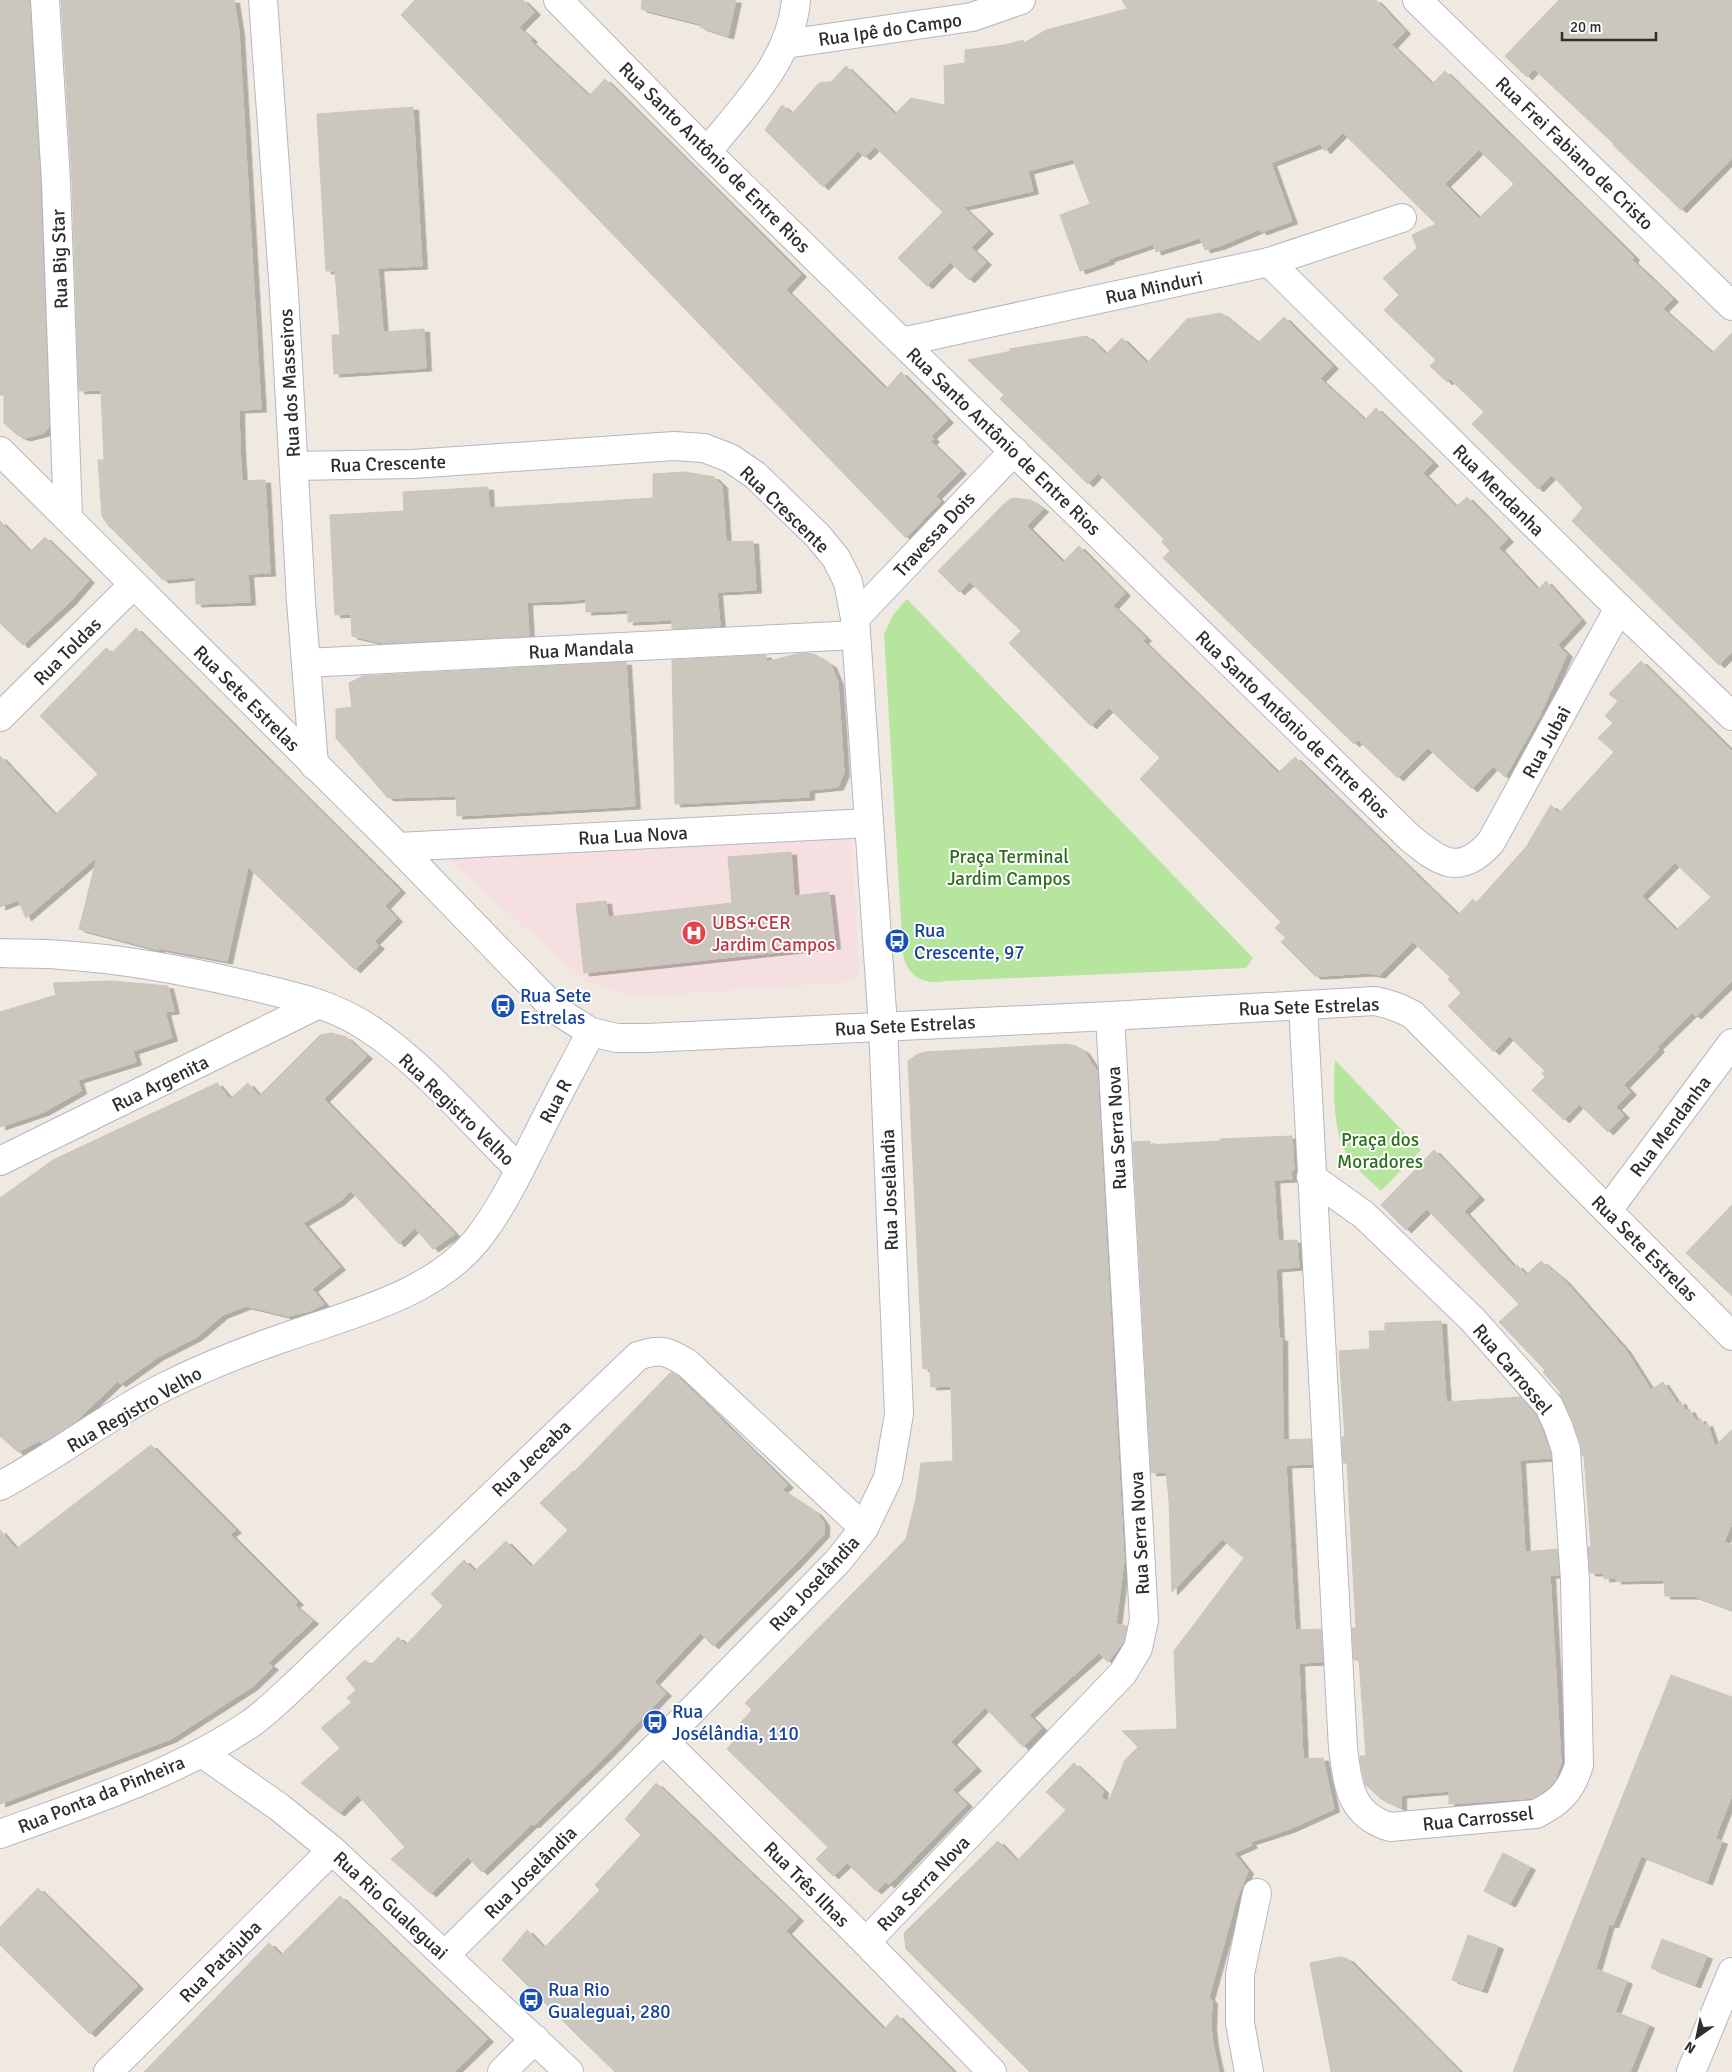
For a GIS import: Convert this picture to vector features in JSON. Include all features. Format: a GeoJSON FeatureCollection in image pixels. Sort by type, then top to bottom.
{"type":"FeatureCollection","features":[{"type":"Feature","properties":{"kind":"street","name":"Rua Big Star"},"geometry":{"type":"LineString","coordinates":[[45,0],[56,182],[68,518]]}},
{"type":"Feature","properties":{"kind":"street","name":"Rua dos Masseiros"},"geometry":{"type":"LineString","coordinates":[[263,0],[314,765]]}},
{"type":"Feature","properties":{"kind":"street","name":"Rua Santo Antônio de Entre Rios"},"geometry":{"type":"LineString","coordinates":[[558,0],[707,152],[1409,837],[1432,856],[1449,863],[1460,863]]}},
{"type":"Feature","properties":{"kind":"street"},"geometry":{"type":"LineString","coordinates":[[707,152],[772,70],[786,44],[796,0]]}},
{"type":"Feature","properties":{"kind":"street","name":"Rua Ipê do Campo"},"geometry":{"type":"LineString","coordinates":[[786,44],[972,17],[1021,0]]}},
{"type":"Feature","properties":{"kind":"street","name":"Rua Frei Fabiano de Cristo"},"geometry":{"type":"LineString","coordinates":[[1417,0],[1732,306]]}},
{"type":"Feature","properties":{"kind":"street","name":"Rua Minduri"},"geometry":{"type":"LineString","coordinates":[[902,342],[1269,262],[1402,218]]}},
{"type":"Feature","properties":{"kind":"street","name":"Rua Mendanha"},"geometry":{"type":"LineString","coordinates":[[1269,262],[1619,608],[1732,716]]}},
{"type":"Feature","properties":{"kind":"street","name":"Rua Crescente"},"geometry":{"type":"LineString","coordinates":[[294,466],[413,464],[674,446],[704,448],[730,458],[755,475],[818,536],[836,558],[848,582],[855,626],[883,1026]]}},
{"type":"Feature","properties":{"kind":"street","name":"Travessa Dois"},"geometry":{"type":"LineString","coordinates":[[855,626],[1014,450]]}},
{"type":"Feature","properties":{"kind":"street","name":"Rua Sete Estrelas"},"geometry":{"type":"LineString","coordinates":[[0,451],[398,847],[556,1010],[591,1032],[617,1038],[646,1038],[1110,1016],[1376,1001],[1399,1007],[1413,1016],[1732,1336]]}},
{"type":"Feature","properties":{"kind":"street","name":"Rua Toldas"},"geometry":{"type":"LineString","coordinates":[[0,717],[133,585]]}},
{"type":"Feature","properties":{"kind":"street","name":"Rua Jubai"},"geometry":{"type":"LineString","coordinates":[[1460,863],[1473,858],[1492,842],[1619,608]]}},
{"type":"Feature","properties":{"kind":"street","name":"Rua Mandala"},"geometry":{"type":"LineString","coordinates":[[306,663],[855,626]]}},
{"type":"Feature","properties":{"kind":"street","name":"Rua Lua Nova"},"geometry":{"type":"LineString","coordinates":[[398,847],[869,823]]}},
{"type":"Feature","properties":{"kind":"street","name":"Rua Registro Velho"},"geometry":{"type":"LineString","coordinates":[[0,953],[61,955],[122,961],[220,979],[319,1004],[341,1012],[389,1043],[423,1073],[520,1170],[476,1241],[454,1262],[430,1278],[402,1294],[348,1316],[226,1358],[162,1388],[0,1486]]}},
{"type":"Feature","properties":{"kind":"street","name":"Rua Argenita"},"geometry":{"type":"LineString","coordinates":[[0,1162],[319,1004]]}},
{"type":"Feature","properties":{"kind":"street","name":"Rua Carrossel"},"geometry":{"type":"LineString","coordinates":[[1303,1005],[1311,1177],[1343,1748],[1349,1790],[1360,1807],[1370,1817],[1380,1824],[1390,1827],[1536,1814],[1554,1805],[1564,1796],[1575,1778],[1579,1765],[1575,1581],[1566,1450],[1558,1426],[1549,1406],[1473,1320],[1364,1215],[1311,1177]]}},
{"type":"Feature","properties":{"kind":"street","name":"Rua Serra Nova"},"geometry":{"type":"LineString","coordinates":[[866,1942],[1123,1673],[1138,1648],[1144,1620],[1110,1016]]}},
{"type":"Feature","properties":{"kind":"street","name":"Rua Joselândia"},"geometry":{"type":"LineString","coordinates":[[445,1955],[663,1740],[838,1561],[864,1528],[888,1478],[899,1414],[883,1026]]}},
{"type":"Feature","properties":{"kind":"street","name":"Rua R"},"geometry":{"type":"LineString","coordinates":[[520,1170],[591,1032]]}},
{"type":"Feature","properties":{"kind":"street","name":"Rua Mendanha"},"geometry":{"type":"LineString","coordinates":[[1608,1210],[1732,1043]]}},
{"type":"Feature","properties":{"kind":"street","name":"Rua Jeceaba"},"geometry":{"type":"LineString","coordinates":[[202,1753],[251,1723],[298,1682],[638,1356],[654,1350],[669,1352],[687,1363],[864,1528]]}},
{"type":"Feature","properties":{"kind":"street","name":"Rua Três Ilhas"},"geometry":{"type":"LineString","coordinates":[[663,1740],[866,1942],[992,2072]]}},
{"type":"Feature","properties":{"kind":"street","name":"Rua Ponta da Pinheira"},"geometry":{"type":"LineString","coordinates":[[0,1834],[146,1779],[202,1753]]}},
{"type":"Feature","properties":{"kind":"street","name":"Rua Rio Gualeguai"},"geometry":{"type":"LineString","coordinates":[[202,1753],[279,1807],[332,1850],[569,2072]]}},
{"type":"Feature","properties":{"kind":"street","name":"Rua Patajuba"},"geometry":{"type":"LineString","coordinates":[[108,2072],[332,1850]]}},
{"type":"Feature","properties":{"kind":"street"},"geometry":{"type":"LineString","coordinates":[[1249,2072],[1240,2023],[1240,1974],[1257,1893]]}},
{"type":"Feature","properties":{"kind":"street"},"geometry":{"type":"LineString","coordinates":[[1693,2070],[1732,1972]]}},
{"type":"Feature","properties":{"kind":"street"},"geometry":{"type":"LineString","coordinates":[[502,2072],[535,2039]]}},
{"type":"Feature","properties":{"kind":"shaded area","name":"UBS+CER Jardim Campos"},"geometry":{"type":"Polygon","coordinates":[[[851,835],[859,971],[856,979],[849,982],[633,997],[586,981],[455,866],[452,860],[457,856],[851,835]]]}},
{"type":"Feature","properties":{"kind":"green space","name":"Praça Terminal Jardim Campos"},"geometry":{"type":"Polygon","coordinates":[[[907,599],[1253,958],[1246,968],[937,982],[918,978],[913,974],[905,963],[903,955],[884,634],[893,615],[907,599]]]}},
{"type":"Feature","properties":{"kind":"green space","name":"Praça dos Moradores"},"geometry":{"type":"Polygon","coordinates":[[[1335,1060],[1421,1150],[1381,1191],[1352,1162],[1341,1142],[1335,1107],[1335,1060]]]}},
{"type":"Feature","properties":{"kind":"building"},"geometry":{"type":"Polygon","coordinates":[[[0,0],[30,0],[40,183],[49,427],[44,433],[25,438],[17,435],[4,423],[4,395],[0,395],[0,0]]]}},
{"type":"Feature","properties":{"kind":"building"},"geometry":{"type":"Polygon","coordinates":[[[61,0],[234,0],[239,32],[261,409],[239,410],[242,481],[265,480],[270,573],[248,574],[250,602],[196,604],[195,577],[163,580],[108,525],[102,516],[98,460],[104,460],[101,390],[79,391],[72,181],[61,0]]]}},
{"type":"Feature","properties":{"kind":"building"},"geometry":{"type":"Polygon","coordinates":[[[415,0],[523,0],[535,12],[519,28],[532,39],[530,41],[589,96],[605,79],[801,274],[786,290],[886,389],[901,372],[948,420],[931,436],[934,439],[931,442],[961,471],[936,496],[941,501],[906,538],[401,15],[415,0]]]}},
{"type":"Feature","properties":{"kind":"building"},"geometry":{"type":"Polygon","coordinates":[[[642,0],[736,0],[728,36],[700,27],[701,24],[641,9],[642,0]]]}},
{"type":"Feature","properties":{"kind":"building"},"geometry":{"type":"Polygon","coordinates":[[[1122,0],[1376,0],[1405,31],[1392,45],[1432,84],[1445,71],[1634,257],[1632,260],[1673,299],[1663,309],[1712,353],[1732,333],[1732,652],[1719,665],[1572,521],[1583,508],[1552,475],[1538,489],[1472,424],[1484,412],[1450,379],[1447,382],[1430,366],[1436,360],[1384,310],[1399,295],[1383,278],[1417,248],[1412,235],[1436,224],[1343,133],[1325,151],[1320,144],[1271,163],[1292,221],[1261,232],[1260,229],[1220,246],[1205,250],[1200,238],[1156,252],[1153,244],[1080,271],[1060,215],[1090,204],[1073,159],[1028,171],[1033,191],[963,207],[988,231],[971,248],[986,262],[969,280],[950,262],[927,286],[898,258],[943,212],[875,147],[865,157],[858,151],[823,187],[765,130],[782,105],[792,114],[819,83],[831,82],[846,66],[895,114],[911,98],[945,105],[944,66],[965,63],[965,50],[1005,45],[1023,40],[1024,43],[1046,30],[1127,9],[1122,0]],[[1479,150],[1445,184],[1479,218],[1514,184],[1479,150]]]}},
{"type":"Feature","properties":{"kind":"building"},"geometry":{"type":"Polygon","coordinates":[[[1559,0],[1732,0],[1732,158],[1681,210],[1534,69],[1527,77],[1505,56],[1559,0]]]}},
{"type":"Feature","properties":{"kind":"building"},"geometry":{"type":"Polygon","coordinates":[[[413,107],[422,266],[378,268],[383,332],[424,329],[426,368],[334,374],[332,335],[340,335],[335,271],[326,271],[317,114],[413,107]]]}},
{"type":"Feature","properties":{"kind":"building"},"geometry":{"type":"Polygon","coordinates":[[[1221,313],[1258,343],[1284,317],[1333,366],[1320,379],[1365,420],[1376,408],[1433,463],[1423,473],[1456,507],[1467,497],[1508,539],[1499,548],[1538,590],[1546,581],[1581,620],[1558,645],[1567,654],[1539,717],[1505,777],[1493,766],[1472,789],[1428,748],[1398,778],[1358,740],[1354,744],[1163,558],[1170,551],[1162,542],[1164,539],[1098,473],[1088,484],[1000,399],[1004,395],[968,360],[1012,351],[1009,349],[1087,336],[1106,354],[1122,338],[1147,363],[1187,319],[1221,313]]]}},
{"type":"Feature","properties":{"kind":"building"},"geometry":{"type":"Polygon","coordinates":[[[685,472],[714,477],[722,485],[726,542],[753,541],[756,590],[717,592],[720,626],[672,629],[672,620],[628,622],[628,610],[586,612],[586,599],[527,602],[529,636],[383,643],[352,636],[351,614],[335,615],[330,515],[404,511],[403,492],[488,487],[489,508],[653,498],[653,474],[685,472]]]}},
{"type":"Feature","properties":{"kind":"building"},"geometry":{"type":"Polygon","coordinates":[[[1013,498],[1031,500],[1043,509],[1027,526],[1063,562],[1079,546],[1125,593],[1113,606],[1146,638],[1143,641],[1278,773],[1295,757],[1458,915],[1473,899],[1476,903],[1526,847],[1551,805],[1559,813],[1614,752],[1598,738],[1613,723],[1605,716],[1618,701],[1609,694],[1641,661],[1732,751],[1732,981],[1696,1016],[1692,1013],[1657,1047],[1659,1049],[1624,1085],[1631,1092],[1616,1107],[1624,1115],[1608,1132],[1579,1104],[1564,1120],[1532,1090],[1545,1077],[1542,1073],[1545,1071],[1509,1036],[1494,1052],[1448,1006],[1461,993],[1448,979],[1450,977],[1413,942],[1380,975],[1368,973],[1315,976],[1281,942],[1286,938],[1275,928],[1281,922],[1140,779],[1160,758],[1109,708],[1091,726],[1009,643],[1021,631],[970,582],[959,592],[938,571],[1006,502],[1013,498]],[[1675,863],[1642,896],[1676,930],[1711,897],[1675,863]]]}},
{"type":"Feature","properties":{"kind":"building"},"geometry":{"type":"Polygon","coordinates":[[[0,521],[30,552],[45,537],[89,580],[70,602],[23,645],[0,623],[0,521]]]}},
{"type":"Feature","properties":{"kind":"building"},"geometry":{"type":"Polygon","coordinates":[[[136,628],[400,890],[385,906],[397,919],[374,942],[379,946],[355,970],[248,867],[227,961],[158,948],[159,950],[79,929],[97,857],[26,918],[18,900],[0,907],[0,756],[55,815],[98,774],[40,716],[106,648],[112,653],[136,628]]]}},
{"type":"Feature","properties":{"kind":"building"},"geometry":{"type":"Polygon","coordinates":[[[808,653],[816,655],[831,665],[838,682],[844,773],[838,787],[809,790],[809,797],[675,804],[672,660],[766,655],[766,662],[808,653]]]}},
{"type":"Feature","properties":{"kind":"building"},"geometry":{"type":"Polygon","coordinates":[[[626,662],[635,806],[457,816],[456,796],[388,798],[336,738],[336,709],[352,707],[349,683],[363,676],[626,662]]]}},
{"type":"Feature","properties":{"kind":"building"},"geometry":{"type":"Polygon","coordinates":[[[791,852],[794,896],[829,892],[835,946],[584,973],[576,904],[606,901],[608,917],[732,903],[728,857],[791,852]]]}},
{"type":"Feature","properties":{"kind":"building"},"geometry":{"type":"Polygon","coordinates":[[[112,981],[168,986],[174,1011],[165,1012],[172,1038],[133,1051],[136,1062],[78,1080],[81,1091],[44,1112],[0,1127],[0,1012],[56,995],[53,983],[112,981]]]}},
{"type":"Feature","properties":{"kind":"building"},"geometry":{"type":"Polygon","coordinates":[[[331,1033],[346,1037],[367,1056],[324,1099],[455,1234],[433,1249],[415,1228],[399,1244],[351,1191],[339,1202],[303,1223],[340,1267],[312,1289],[324,1304],[310,1311],[288,1316],[246,1306],[223,1315],[197,1337],[158,1357],[120,1384],[118,1381],[75,1422],[42,1443],[39,1441],[18,1452],[0,1436],[0,1198],[53,1160],[217,1083],[230,1099],[248,1083],[259,1096],[320,1035],[331,1033]]]}},
{"type":"Feature","properties":{"kind":"building"},"geometry":{"type":"Polygon","coordinates":[[[1067,1044],[1076,1046],[1084,1051],[1097,1071],[1124,1560],[1116,1624],[1127,1626],[1123,1642],[1108,1662],[1099,1653],[1029,1715],[1042,1728],[1023,1747],[985,1707],[951,1742],[976,1768],[952,1790],[967,1804],[889,1885],[886,1882],[876,1891],[847,1863],[833,1876],[816,1859],[828,1847],[727,1749],[745,1728],[740,1723],[752,1710],[745,1703],[906,1539],[916,1498],[921,1463],[953,1461],[951,1386],[931,1387],[930,1368],[923,1369],[908,1061],[918,1054],[926,1052],[1067,1044]]]}},
{"type":"Feature","properties":{"kind":"building"},"geometry":{"type":"Polygon","coordinates":[[[1292,1136],[1294,1170],[1291,1170],[1292,1179],[1274,1180],[1278,1241],[1297,1240],[1299,1267],[1276,1269],[1279,1338],[1282,1338],[1283,1440],[1311,1439],[1312,1464],[1286,1465],[1295,1630],[1321,1629],[1323,1662],[1299,1663],[1303,1759],[1323,1758],[1334,1809],[1290,1829],[1250,1842],[1252,1845],[1234,1853],[1248,1871],[1236,1901],[1209,1997],[1212,2001],[1211,2026],[1219,2072],[1030,2072],[906,1949],[904,1933],[998,1841],[1017,1861],[1066,1810],[1046,1792],[1074,1763],[1103,1790],[1102,1799],[1109,1801],[1125,1760],[1138,1747],[1122,1731],[1177,1729],[1174,1651],[1244,1558],[1222,1539],[1172,1592],[1169,1500],[1166,1472],[1151,1473],[1133,1142],[1150,1141],[1150,1145],[1220,1141],[1220,1139],[1292,1136]]]}},
{"type":"Feature","properties":{"kind":"building"},"geometry":{"type":"Polygon","coordinates":[[[1434,1150],[1479,1197],[1464,1211],[1514,1267],[1517,1265],[1526,1275],[1541,1261],[1564,1280],[1625,1349],[1651,1390],[1663,1382],[1677,1403],[1680,1401],[1686,1411],[1689,1409],[1696,1421],[1700,1418],[1704,1425],[1707,1423],[1715,1446],[1732,1430],[1732,1523],[1724,1542],[1732,1545],[1732,1610],[1694,1596],[1665,1596],[1664,1580],[1616,1581],[1616,1578],[1604,1579],[1604,1573],[1590,1573],[1588,1547],[1591,1547],[1584,1456],[1582,1456],[1581,1445],[1572,1420],[1559,1394],[1562,1394],[1543,1372],[1545,1370],[1499,1322],[1519,1304],[1427,1209],[1406,1230],[1381,1205],[1434,1150]]]}},
{"type":"Feature","properties":{"kind":"building"},"geometry":{"type":"Polygon","coordinates":[[[1732,1205],[1732,1296],[1686,1253],[1732,1205]]]}},
{"type":"Feature","properties":{"kind":"building"},"geometry":{"type":"Polygon","coordinates":[[[1441,1321],[1446,1402],[1520,1397],[1536,1415],[1551,1453],[1551,1458],[1520,1460],[1525,1552],[1557,1549],[1559,1575],[1550,1575],[1561,1763],[1555,1780],[1548,1788],[1534,1798],[1449,1804],[1449,1791],[1401,1795],[1401,1808],[1381,1799],[1365,1784],[1360,1759],[1360,1756],[1366,1756],[1359,1660],[1354,1660],[1352,1628],[1356,1628],[1347,1463],[1343,1463],[1342,1437],[1345,1437],[1339,1351],[1370,1349],[1369,1331],[1385,1331],[1385,1323],[1441,1321]]]}},
{"type":"Feature","properties":{"kind":"building"},"geometry":{"type":"Polygon","coordinates":[[[671,1372],[788,1485],[782,1490],[817,1513],[824,1523],[824,1534],[713,1646],[700,1633],[654,1682],[666,1693],[607,1755],[534,1825],[532,1824],[482,1872],[468,1857],[431,1894],[391,1859],[405,1847],[358,1795],[339,1813],[301,1783],[340,1748],[321,1728],[352,1702],[347,1698],[356,1690],[346,1678],[365,1660],[371,1665],[398,1637],[406,1645],[443,1606],[431,1594],[464,1560],[475,1571],[506,1541],[532,1567],[568,1530],[540,1503],[574,1472],[671,1372]]]}},
{"type":"Feature","properties":{"kind":"building"},"geometry":{"type":"Polygon","coordinates":[[[151,1445],[236,1530],[230,1534],[298,1602],[294,1605],[313,1621],[268,1663],[273,1667],[252,1687],[171,1739],[0,1804],[0,1530],[16,1549],[151,1445]]]}},
{"type":"Feature","properties":{"kind":"building"},"geometry":{"type":"Polygon","coordinates":[[[1671,1675],[1732,1697],[1732,1795],[1715,1839],[1722,1841],[1707,1882],[1641,1856],[1613,1925],[1609,1924],[1596,1969],[1627,1981],[1615,2012],[1649,2025],[1630,2072],[1513,2072],[1671,1675]]]}},
{"type":"Feature","properties":{"kind":"building"},"geometry":{"type":"Polygon","coordinates":[[[656,1783],[798,1918],[786,1931],[884,2029],[897,2015],[954,2072],[615,2072],[502,1960],[527,1930],[544,1948],[600,1890],[595,1885],[641,1835],[625,1819],[656,1783]]]}},
{"type":"Feature","properties":{"kind":"building"},"geometry":{"type":"Polygon","coordinates":[[[1503,1853],[1530,1867],[1510,1904],[1484,1891],[1503,1853]]]}},
{"type":"Feature","properties":{"kind":"building"},"geometry":{"type":"Polygon","coordinates":[[[38,1888],[138,1986],[90,2034],[0,1945],[0,1927],[38,1888]]]}},
{"type":"Feature","properties":{"kind":"building"},"geometry":{"type":"Polygon","coordinates":[[[340,1896],[488,2039],[454,2072],[144,2072],[269,1943],[281,1955],[340,1896]]]}},
{"type":"Feature","properties":{"kind":"building"},"geometry":{"type":"Polygon","coordinates":[[[1468,1935],[1498,1946],[1482,1990],[1452,1980],[1468,1935]]]}},
{"type":"Feature","properties":{"kind":"building"},"geometry":{"type":"Polygon","coordinates":[[[1662,1939],[1707,1956],[1695,1985],[1651,1968],[1662,1939]]]}},
{"type":"Feature","properties":{"kind":"building"},"geometry":{"type":"Polygon","coordinates":[[[1340,1957],[1348,1959],[1460,2072],[1331,2072],[1310,1963],[1340,1957]]]}},
{"type":"Feature","properties":{"kind":"place","name":"UBS+CER Jardim Campos"},"geometry":{"type":"Point","coordinates":[694,933]}},
{"type":"Feature","properties":{"kind":"place","name":"Rua Crescente, 97"},"geometry":{"type":"Point","coordinates":[897,941]}},
{"type":"Feature","properties":{"kind":"place","name":"Rua Sete Estrelas"},"geometry":{"type":"Point","coordinates":[503,1006]}},
{"type":"Feature","properties":{"kind":"place","name":"Rua Josélândia, 110"},"geometry":{"type":"Point","coordinates":[655,1722]}},
{"type":"Feature","properties":{"kind":"place","name":"Rua Rio Gualeguai, 280"},"geometry":{"type":"Point","coordinates":[531,2000]}}]}
